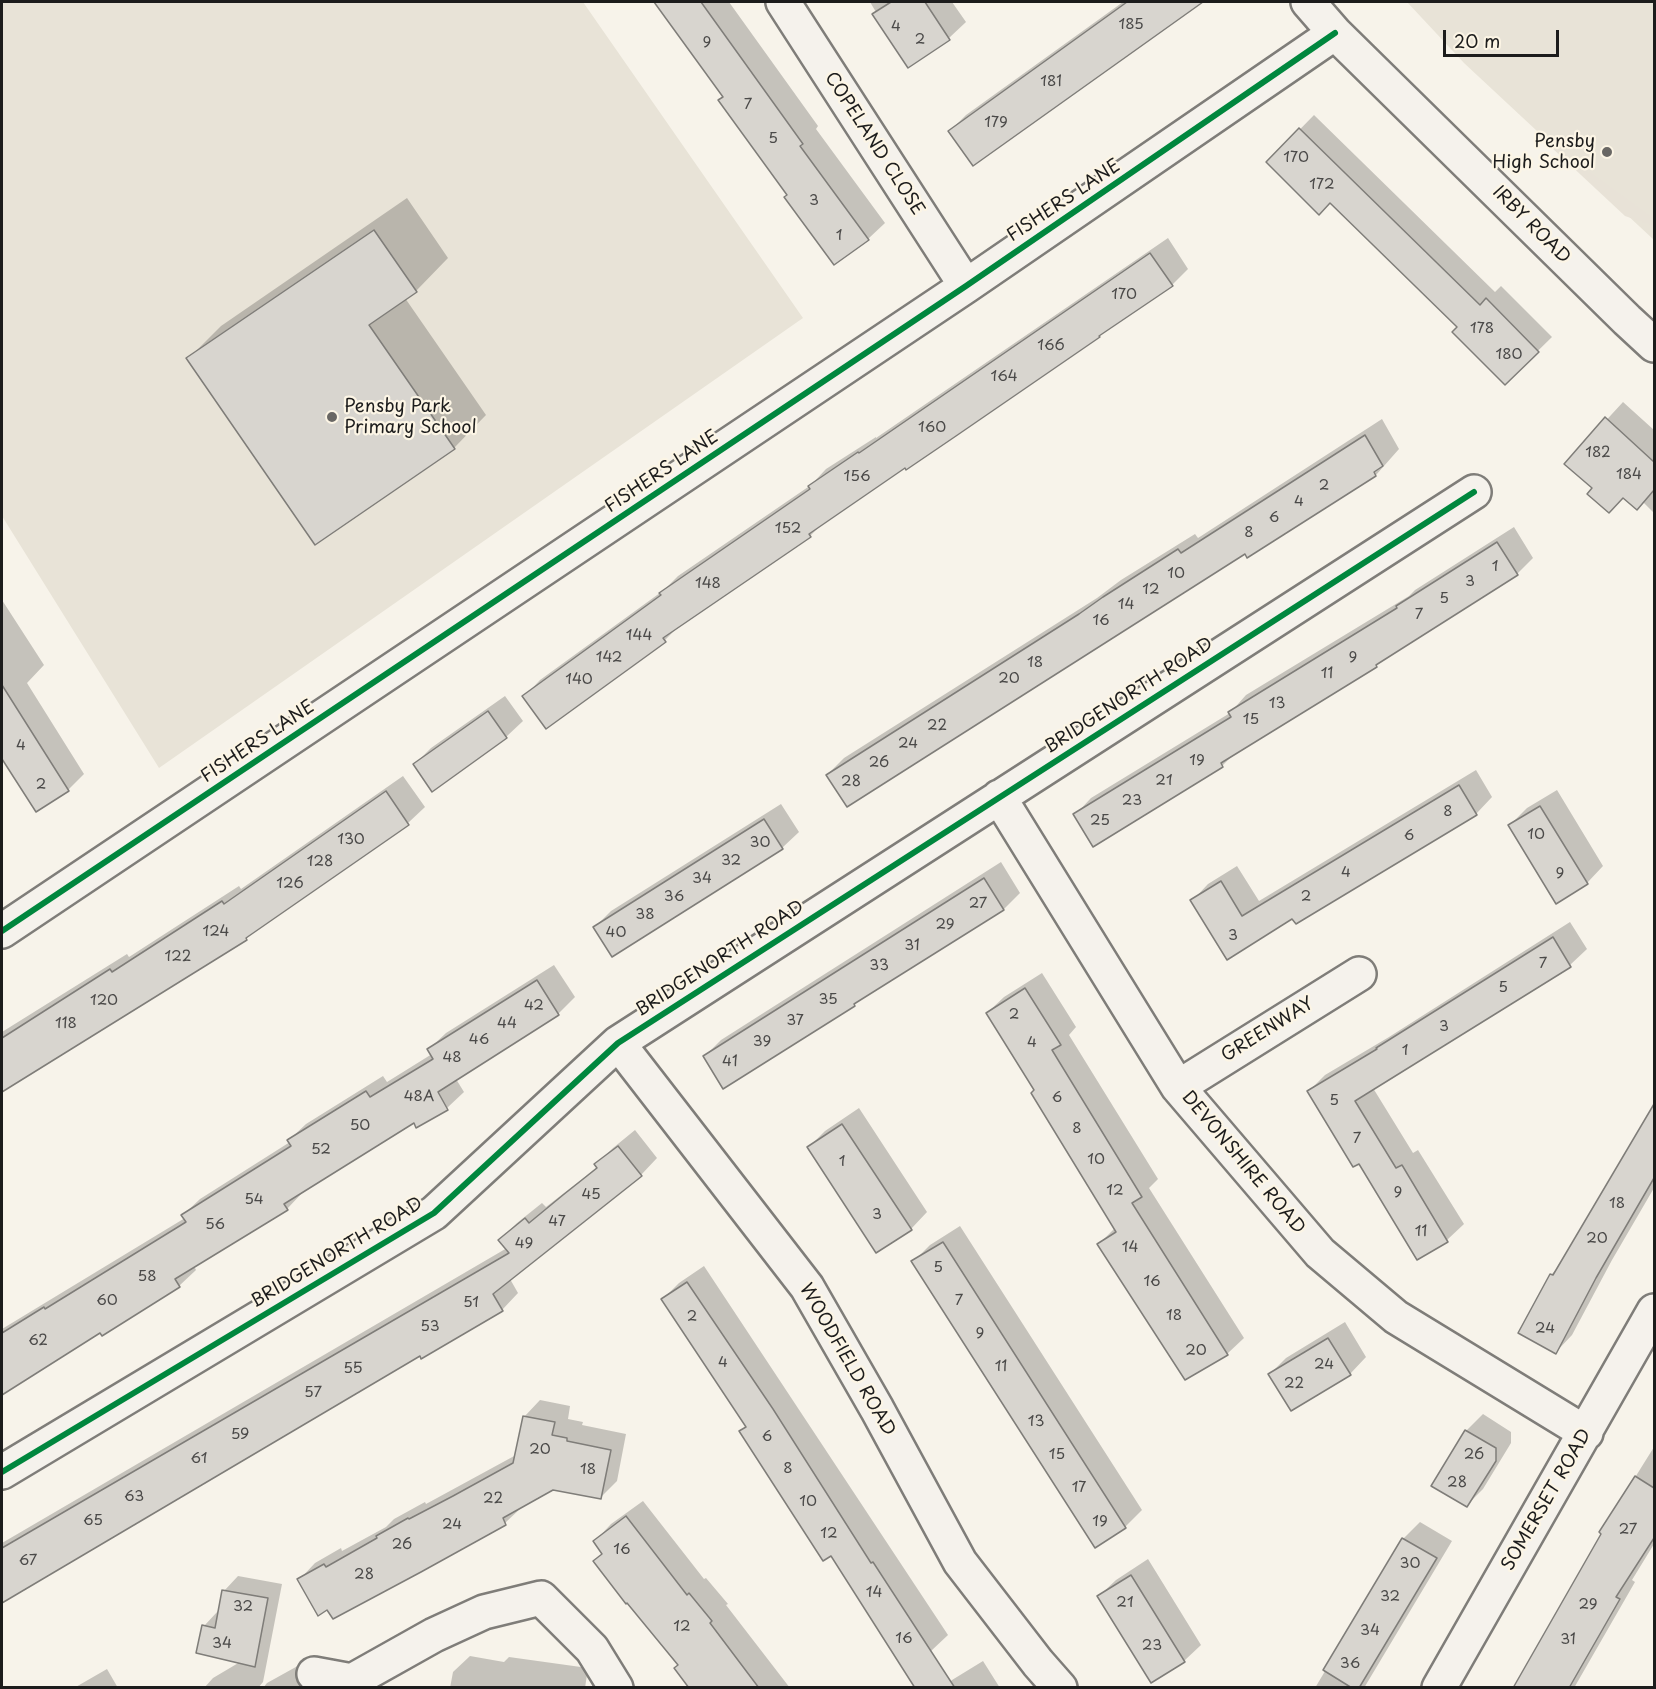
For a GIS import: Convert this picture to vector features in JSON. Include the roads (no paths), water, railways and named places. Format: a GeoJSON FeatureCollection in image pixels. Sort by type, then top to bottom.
{"type":"FeatureCollection","features":[{"type":"Feature","properties":{"kind":"street","name":"COPELAND CLOSE"},"geometry":{"type":"LineString","coordinates":[[783,2],[966,286]]}},
{"type":"Feature","properties":{"kind":"street","name":"IRBY ROAD"},"geometry":{"type":"LineString","coordinates":[[1308,2],[1335,33],[1654,345]]}},
{"type":"Feature","properties":{"kind":"street","name":"FISHERS LANE"},"geometry":{"type":"LineString","coordinates":[[4,925],[966,286],[1335,33]]}},
{"type":"Feature","properties":{"kind":"street","name":"BRIDGENORTH ROAD"},"geometry":{"type":"LineString","coordinates":[[2,1473],[434,1213],[618,1043],[1474,492]]}},
{"type":"Feature","properties":{"kind":"street","name":"DEVONSHIRE ROAD"},"geometry":{"type":"LineString","coordinates":[[999,797],[1178,1087],[1320,1253],[1396,1317],[1586,1433]]}},
{"type":"Feature","properties":{"kind":"street","name":"GREENWAY"},"geometry":{"type":"LineString","coordinates":[[1178,1087],[1359,974]]}},
{"type":"Feature","properties":{"kind":"street","name":"WOODFIELD ROAD"},"geometry":{"type":"LineString","coordinates":[[618,1043],[807,1287],[877,1409],[960,1562],[1060,1688]]}},
{"type":"Feature","properties":{"kind":"street","name":"SOMERSET ROAD"},"geometry":{"type":"LineString","coordinates":[[1439,1688],[1654,1311]]}},
{"type":"Feature","properties":{"kind":"street"},"geometry":{"type":"LineString","coordinates":[[314,1674],[353,1684],[434,1635],[484,1612],[540,1598],[592,1649],[616,1688]]}},
{"type":"Feature","properties":{"kind":"place","name":"Pensby High School"},"geometry":{"type":"Point","coordinates":[1607,152]}},
{"type":"Feature","properties":{"kind":"place","name":"Pensby Park Primary School"},"geometry":{"type":"Point","coordinates":[332,417]}}]}
